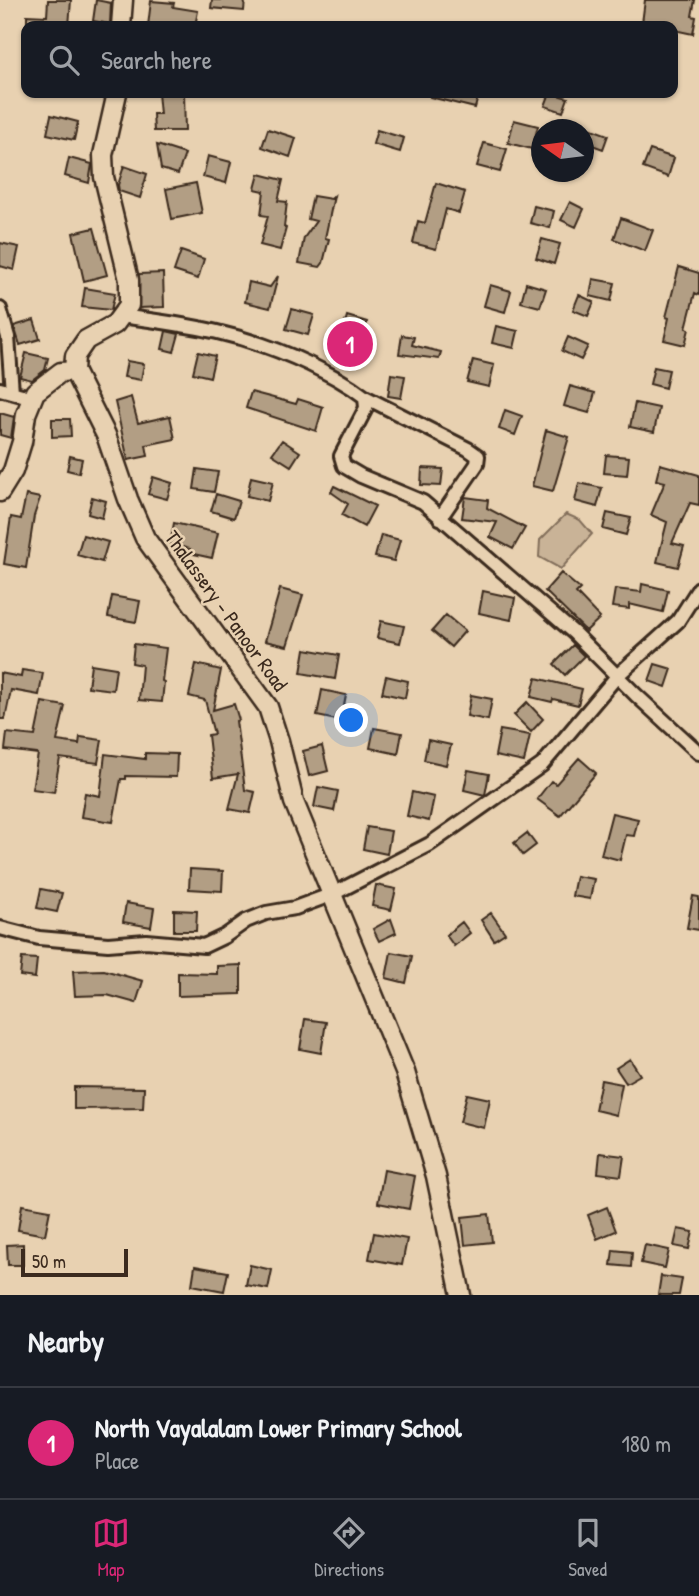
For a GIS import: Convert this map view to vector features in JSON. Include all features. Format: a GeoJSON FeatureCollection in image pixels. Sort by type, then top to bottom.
{"type":"FeatureCollection","features":[{"type":"Feature","properties":{"kind":"main road"},"geometry":{"type":"LineString","coordinates":[[121,21],[123,0]]}},
{"type":"Feature","properties":{"kind":"main road"},"geometry":{"type":"LineString","coordinates":[[0,492],[13,471],[22,442],[26,414],[35,392],[61,372],[74,371],[75,356],[86,340],[115,324],[129,305],[129,280],[104,177],[103,155],[116,98]]}},
{"type":"Feature","properties":{"kind":"main road","name":"Thalassery - Panoor Road"},"geometry":{"type":"LineString","coordinates":[[74,371],[106,435],[145,538],[268,707],[294,802],[405,1072],[436,1176],[461,1295]]}},
{"type":"Feature","properties":{"kind":"street"},"geometry":{"type":"LineString","coordinates":[[0,309],[8,337],[6,391],[33,398]]}},
{"type":"Feature","properties":{"kind":"street"},"geometry":{"type":"LineString","coordinates":[[120,316],[204,327],[284,352],[468,449],[478,456],[477,464],[440,519]]}},
{"type":"Feature","properties":{"kind":"street"},"geometry":{"type":"LineString","coordinates":[[365,397],[366,408],[341,456],[344,466],[423,502],[440,519],[503,569],[699,753]]}},
{"type":"Feature","properties":{"kind":"street"},"geometry":{"type":"LineString","coordinates":[[0,928],[39,938],[108,944],[146,941],[204,946],[225,936],[246,921],[295,908],[333,894],[430,844],[542,765],[618,675],[678,621],[699,588]]}},
{"type":"Feature","properties":{"kind":"shaded area"},"geometry":{"type":"Polygon","coordinates":[[[566,514],[580,520],[592,534],[561,569],[539,557],[540,540],[566,514]]]}},
{"type":"Feature","properties":{"kind":"building"},"geometry":{"type":"Polygon","coordinates":[[[48,0],[71,0],[69,21],[27,21],[27,15],[47,16],[48,0]]]}},
{"type":"Feature","properties":{"kind":"building"},"geometry":{"type":"Polygon","coordinates":[[[96,0],[111,3],[110,21],[93,21],[96,0]]]}},
{"type":"Feature","properties":{"kind":"building"},"geometry":{"type":"Polygon","coordinates":[[[212,0],[245,0],[244,11],[211,8],[212,0]]]}},
{"type":"Feature","properties":{"kind":"building"},"geometry":{"type":"Polygon","coordinates":[[[645,0],[695,0],[693,34],[678,31],[678,21],[642,21],[645,0]]]}},
{"type":"Feature","properties":{"kind":"building"},"geometry":{"type":"Polygon","coordinates":[[[151,1],[174,3],[173,7],[198,11],[196,21],[149,21],[151,1]]]}},
{"type":"Feature","properties":{"kind":"building"},"geometry":{"type":"Polygon","coordinates":[[[158,98],[184,98],[185,131],[154,131],[153,114],[160,114],[158,98]]]}},
{"type":"Feature","properties":{"kind":"building"},"geometry":{"type":"Polygon","coordinates":[[[434,98],[478,98],[475,108],[434,98]]]}},
{"type":"Feature","properties":{"kind":"building"},"geometry":{"type":"Polygon","coordinates":[[[548,98],[568,98],[563,112],[545,106],[548,98]]]}},
{"type":"Feature","properties":{"kind":"building"},"geometry":{"type":"Polygon","coordinates":[[[51,115],[78,122],[74,140],[47,134],[51,115]]]}},
{"type":"Feature","properties":{"kind":"building"},"geometry":{"type":"Polygon","coordinates":[[[514,120],[531,124],[531,149],[508,143],[514,120]]]}},
{"type":"Feature","properties":{"kind":"building"},"geometry":{"type":"Polygon","coordinates":[[[268,129],[296,138],[290,157],[262,147],[268,129]]]}},
{"type":"Feature","properties":{"kind":"building"},"geometry":{"type":"Polygon","coordinates":[[[377,130],[404,138],[400,152],[373,144],[377,130]]]}},
{"type":"Feature","properties":{"kind":"building"},"geometry":{"type":"Polygon","coordinates":[[[594,130],[608,135],[603,149],[594,146],[594,130]]]}},
{"type":"Feature","properties":{"kind":"building"},"geometry":{"type":"Polygon","coordinates":[[[484,143],[507,149],[500,172],[477,166],[484,143]]]}},
{"type":"Feature","properties":{"kind":"building"},"geometry":{"type":"Polygon","coordinates":[[[157,145],[185,154],[178,174],[161,169],[157,145]]]}},
{"type":"Feature","properties":{"kind":"building"},"geometry":{"type":"Polygon","coordinates":[[[650,150],[674,158],[668,177],[643,168],[650,150]]]}},
{"type":"Feature","properties":{"kind":"building"},"geometry":{"type":"Polygon","coordinates":[[[208,156],[231,162],[226,183],[203,177],[208,156]]]}},
{"type":"Feature","properties":{"kind":"building"},"geometry":{"type":"Polygon","coordinates":[[[69,158],[92,164],[89,183],[65,176],[69,158]]]}},
{"type":"Feature","properties":{"kind":"building"},"geometry":{"type":"Polygon","coordinates":[[[124,166],[147,174],[140,198],[119,191],[118,185],[124,166]]]}},
{"type":"Feature","properties":{"kind":"building"},"geometry":{"type":"Polygon","coordinates":[[[259,174],[283,180],[278,201],[287,202],[286,228],[280,250],[260,245],[268,216],[261,215],[264,191],[255,189],[259,174]]]}},
{"type":"Feature","properties":{"kind":"building"},"geometry":{"type":"Polygon","coordinates":[[[196,183],[202,213],[172,219],[166,189],[196,183]]]}},
{"type":"Feature","properties":{"kind":"building"},"geometry":{"type":"Polygon","coordinates":[[[436,183],[465,192],[459,213],[446,209],[436,249],[413,243],[418,221],[425,223],[436,183]]]}},
{"type":"Feature","properties":{"kind":"building"},"geometry":{"type":"Polygon","coordinates":[[[313,196],[331,199],[334,196],[325,238],[329,239],[320,267],[299,263],[304,238],[316,221],[308,219],[313,196]]]}},
{"type":"Feature","properties":{"kind":"building"},"geometry":{"type":"Polygon","coordinates":[[[570,202],[584,209],[576,227],[561,220],[570,202]]]}},
{"type":"Feature","properties":{"kind":"building"},"geometry":{"type":"Polygon","coordinates":[[[534,206],[554,211],[550,228],[530,223],[534,206]]]}},
{"type":"Feature","properties":{"kind":"building"},"geometry":{"type":"Polygon","coordinates":[[[621,218],[653,230],[645,251],[614,239],[621,218]]]}},
{"type":"Feature","properties":{"kind":"building"},"geometry":{"type":"Polygon","coordinates":[[[94,228],[107,275],[84,281],[73,233],[94,228]]]}},
{"type":"Feature","properties":{"kind":"building"},"geometry":{"type":"Polygon","coordinates":[[[542,239],[560,244],[554,264],[536,258],[542,239]]]}},
{"type":"Feature","properties":{"kind":"building"},"geometry":{"type":"Polygon","coordinates":[[[0,243],[19,247],[14,270],[0,266],[0,243]]]}},
{"type":"Feature","properties":{"kind":"building"},"geometry":{"type":"Polygon","coordinates":[[[181,251],[204,259],[198,279],[174,271],[181,251]]]}},
{"type":"Feature","properties":{"kind":"building"},"geometry":{"type":"Polygon","coordinates":[[[679,267],[699,273],[699,295],[695,293],[686,328],[689,329],[685,345],[664,340],[669,318],[666,317],[679,267]]]}},
{"type":"Feature","properties":{"kind":"building"},"geometry":{"type":"Polygon","coordinates":[[[163,273],[164,307],[139,308],[139,274],[163,273]]]}},
{"type":"Feature","properties":{"kind":"building"},"geometry":{"type":"Polygon","coordinates":[[[278,276],[270,308],[245,302],[249,282],[270,287],[278,276]]]}},
{"type":"Feature","properties":{"kind":"building"},"geometry":{"type":"Polygon","coordinates":[[[593,279],[615,283],[611,301],[590,296],[593,279]]]}},
{"type":"Feature","properties":{"kind":"building"},"geometry":{"type":"Polygon","coordinates":[[[526,283],[546,289],[540,307],[521,302],[526,283]]]}},
{"type":"Feature","properties":{"kind":"building"},"geometry":{"type":"Polygon","coordinates":[[[490,285],[511,291],[505,312],[484,306],[490,285]]]}},
{"type":"Feature","properties":{"kind":"building"},"geometry":{"type":"Polygon","coordinates":[[[85,288],[115,293],[111,310],[82,307],[85,288]]]}},
{"type":"Feature","properties":{"kind":"building"},"geometry":{"type":"Polygon","coordinates":[[[579,295],[594,302],[588,316],[573,310],[579,295]]]}},
{"type":"Feature","properties":{"kind":"building"},"geometry":{"type":"Polygon","coordinates":[[[292,309],[314,315],[308,335],[286,329],[292,309]]]}},
{"type":"Feature","properties":{"kind":"building"},"geometry":{"type":"Polygon","coordinates":[[[347,316],[367,322],[359,349],[338,347],[347,316]]]}},
{"type":"Feature","properties":{"kind":"building"},"geometry":{"type":"Polygon","coordinates":[[[34,320],[40,339],[20,345],[14,326],[34,320]]]}},
{"type":"Feature","properties":{"kind":"building"},"geometry":{"type":"Polygon","coordinates":[[[496,326],[518,331],[514,348],[492,343],[496,326]]]}},
{"type":"Feature","properties":{"kind":"building"},"geometry":{"type":"Polygon","coordinates":[[[166,331],[179,334],[174,352],[162,349],[166,331]]]}},
{"type":"Feature","properties":{"kind":"building"},"geometry":{"type":"Polygon","coordinates":[[[402,335],[414,337],[412,345],[441,352],[439,359],[399,354],[402,335]]]}},
{"type":"Feature","properties":{"kind":"building"},"geometry":{"type":"Polygon","coordinates":[[[568,337],[588,346],[581,360],[562,351],[568,337]]]}},
{"type":"Feature","properties":{"kind":"building"},"geometry":{"type":"Polygon","coordinates":[[[198,352],[215,356],[210,377],[193,373],[198,352]]]}},
{"type":"Feature","properties":{"kind":"building"},"geometry":{"type":"Polygon","coordinates":[[[26,353],[48,358],[45,370],[32,380],[20,377],[26,353]]]}},
{"type":"Feature","properties":{"kind":"building"},"geometry":{"type":"Polygon","coordinates":[[[473,360],[494,365],[489,387],[467,382],[473,360]]]}},
{"type":"Feature","properties":{"kind":"building"},"geometry":{"type":"Polygon","coordinates":[[[127,361],[144,364],[141,380],[124,377],[127,361]]]}},
{"type":"Feature","properties":{"kind":"building"},"geometry":{"type":"Polygon","coordinates":[[[654,367],[669,370],[665,388],[650,384],[654,367]]]}},
{"type":"Feature","properties":{"kind":"building"},"geometry":{"type":"Polygon","coordinates":[[[391,374],[405,376],[401,398],[388,396],[391,374]]]}},
{"type":"Feature","properties":{"kind":"building"},"geometry":{"type":"Polygon","coordinates":[[[570,386],[595,393],[589,413],[564,406],[570,386]]]}},
{"type":"Feature","properties":{"kind":"building"},"geometry":{"type":"Polygon","coordinates":[[[251,392],[296,404],[298,399],[323,407],[316,431],[246,408],[251,392]]]}},
{"type":"Feature","properties":{"kind":"building"},"geometry":{"type":"Polygon","coordinates":[[[131,397],[138,423],[170,416],[175,439],[146,445],[148,456],[128,460],[115,402],[131,397]]]}},
{"type":"Feature","properties":{"kind":"building"},"geometry":{"type":"Polygon","coordinates":[[[635,403],[659,408],[654,432],[630,427],[635,403]]]}},
{"type":"Feature","properties":{"kind":"building"},"geometry":{"type":"Polygon","coordinates":[[[505,410],[522,416],[515,435],[499,429],[505,410]]]}},
{"type":"Feature","properties":{"kind":"building"},"geometry":{"type":"Polygon","coordinates":[[[0,413],[14,417],[11,438],[0,435],[0,413]]]}},
{"type":"Feature","properties":{"kind":"building"},"geometry":{"type":"Polygon","coordinates":[[[52,419],[70,419],[71,436],[52,437],[52,419]]]}},
{"type":"Feature","properties":{"kind":"building"},"geometry":{"type":"Polygon","coordinates":[[[546,430],[569,437],[553,491],[532,486],[546,430]]]}},
{"type":"Feature","properties":{"kind":"building"},"geometry":{"type":"Polygon","coordinates":[[[282,440],[300,452],[291,466],[272,454],[282,440]]]}},
{"type":"Feature","properties":{"kind":"building"},"geometry":{"type":"Polygon","coordinates":[[[606,455],[629,457],[627,475],[604,473],[606,455]]]}},
{"type":"Feature","properties":{"kind":"building"},"geometry":{"type":"Polygon","coordinates":[[[70,456],[82,459],[79,473],[67,470],[70,456]]]}},
{"type":"Feature","properties":{"kind":"building"},"geometry":{"type":"Polygon","coordinates":[[[660,464],[699,475],[699,505],[690,503],[672,543],[684,546],[678,567],[657,562],[667,522],[651,515],[665,482],[656,480],[660,464]]]}},
{"type":"Feature","properties":{"kind":"building"},"geometry":{"type":"Polygon","coordinates":[[[422,468],[443,469],[441,486],[421,485],[422,468]]]}},
{"type":"Feature","properties":{"kind":"building"},"geometry":{"type":"Polygon","coordinates":[[[197,469],[218,472],[214,492],[194,489],[197,469]]]}},
{"type":"Feature","properties":{"kind":"building"},"geometry":{"type":"Polygon","coordinates":[[[153,477],[172,483],[167,499],[148,494],[153,477]]]}},
{"type":"Feature","properties":{"kind":"building"},"geometry":{"type":"Polygon","coordinates":[[[251,477],[273,482],[268,501],[247,496],[251,477]]]}},
{"type":"Feature","properties":{"kind":"building"},"geometry":{"type":"Polygon","coordinates":[[[579,483],[602,488],[597,507],[575,501],[579,483]]]}},
{"type":"Feature","properties":{"kind":"building"},"geometry":{"type":"Polygon","coordinates":[[[334,486],[375,506],[364,527],[342,515],[348,504],[331,492],[334,486]]]}},
{"type":"Feature","properties":{"kind":"building"},"geometry":{"type":"Polygon","coordinates":[[[216,494],[239,501],[234,518],[211,511],[216,494]]]}},
{"type":"Feature","properties":{"kind":"building"},"geometry":{"type":"Polygon","coordinates":[[[26,495],[40,498],[34,516],[26,568],[4,564],[11,517],[21,519],[26,495]]]}},
{"type":"Feature","properties":{"kind":"building"},"geometry":{"type":"Polygon","coordinates":[[[92,497],[106,501],[102,518],[88,514],[92,497]]]}},
{"type":"Feature","properties":{"kind":"building"},"geometry":{"type":"Polygon","coordinates":[[[465,497],[488,500],[487,508],[525,528],[513,549],[490,537],[497,522],[462,518],[465,497]]]}},
{"type":"Feature","properties":{"kind":"building"},"geometry":{"type":"Polygon","coordinates":[[[607,513],[631,518],[626,535],[603,529],[607,513]]]}},
{"type":"Feature","properties":{"kind":"building"},"geometry":{"type":"Polygon","coordinates":[[[174,523],[218,533],[212,558],[189,553],[190,549],[170,544],[174,523]]]}},
{"type":"Feature","properties":{"kind":"building"},"geometry":{"type":"Polygon","coordinates":[[[83,535],[108,542],[102,562],[77,555],[83,535]]]}},
{"type":"Feature","properties":{"kind":"building"},"geometry":{"type":"Polygon","coordinates":[[[381,535],[400,540],[394,561],[375,557],[381,535]]]}},
{"type":"Feature","properties":{"kind":"building"},"geometry":{"type":"Polygon","coordinates":[[[561,573],[580,589],[576,593],[600,618],[586,631],[545,591],[561,573]]]}},
{"type":"Feature","properties":{"kind":"building"},"geometry":{"type":"Polygon","coordinates":[[[642,584],[668,590],[663,612],[629,604],[629,609],[612,607],[615,589],[641,592],[642,584]]]}},
{"type":"Feature","properties":{"kind":"building"},"geometry":{"type":"Polygon","coordinates":[[[280,589],[303,595],[287,646],[265,641],[280,589]]]}},
{"type":"Feature","properties":{"kind":"building"},"geometry":{"type":"Polygon","coordinates":[[[483,591],[515,598],[511,620],[479,613],[483,591]]]}},
{"type":"Feature","properties":{"kind":"building"},"geometry":{"type":"Polygon","coordinates":[[[112,596],[140,601],[136,622],[108,617],[112,596]]]}},
{"type":"Feature","properties":{"kind":"building"},"geometry":{"type":"Polygon","coordinates":[[[446,615],[465,631],[451,647],[432,631],[446,615]]]}},
{"type":"Feature","properties":{"kind":"building"},"geometry":{"type":"Polygon","coordinates":[[[381,621],[404,626],[400,643],[377,638],[381,621]]]}},
{"type":"Feature","properties":{"kind":"building"},"geometry":{"type":"Polygon","coordinates":[[[134,644],[166,648],[162,702],[139,700],[142,665],[132,663],[134,644]]]}},
{"type":"Feature","properties":{"kind":"building"},"geometry":{"type":"Polygon","coordinates":[[[573,645],[584,656],[565,675],[554,664],[573,645]]]}},
{"type":"Feature","properties":{"kind":"building"},"geometry":{"type":"Polygon","coordinates":[[[305,649],[339,655],[335,679],[301,673],[305,649]]]}},
{"type":"Feature","properties":{"kind":"building"},"geometry":{"type":"Polygon","coordinates":[[[91,664],[116,668],[113,690],[88,687],[91,664]]]}},
{"type":"Feature","properties":{"kind":"building"},"geometry":{"type":"Polygon","coordinates":[[[196,664],[221,670],[213,710],[234,704],[239,720],[236,721],[245,790],[255,792],[250,813],[229,809],[238,774],[213,778],[208,735],[214,734],[205,700],[189,696],[196,664]]]}},
{"type":"Feature","properties":{"kind":"building"},"geometry":{"type":"Polygon","coordinates":[[[655,664],[672,669],[666,687],[649,681],[655,664]]]}},
{"type":"Feature","properties":{"kind":"building"},"geometry":{"type":"Polygon","coordinates":[[[22,670],[43,673],[39,695],[11,690],[5,719],[0,719],[0,673],[21,677],[22,670]]]}},
{"type":"Feature","properties":{"kind":"building"},"geometry":{"type":"Polygon","coordinates":[[[386,676],[408,681],[405,698],[382,693],[386,676]]]}},
{"type":"Feature","properties":{"kind":"building"},"geometry":{"type":"Polygon","coordinates":[[[536,678],[582,689],[578,705],[531,697],[536,678]]]}},
{"type":"Feature","properties":{"kind":"building"},"geometry":{"type":"Polygon","coordinates":[[[322,690],[346,695],[341,721],[317,716],[322,690]]]}},
{"type":"Feature","properties":{"kind":"building"},"geometry":{"type":"Polygon","coordinates":[[[471,695],[492,699],[488,720],[467,716],[471,695]]]}},
{"type":"Feature","properties":{"kind":"building"},"geometry":{"type":"Polygon","coordinates":[[[42,702],[65,706],[57,741],[79,744],[80,737],[102,740],[98,763],[60,758],[54,792],[32,789],[38,754],[5,750],[7,733],[35,736],[42,702]]]}},
{"type":"Feature","properties":{"kind":"building"},"geometry":{"type":"Polygon","coordinates":[[[527,702],[543,719],[531,732],[514,715],[527,702]]]}},
{"type":"Feature","properties":{"kind":"building"},"geometry":{"type":"Polygon","coordinates":[[[374,728],[402,733],[398,754],[370,748],[374,728]]]}},
{"type":"Feature","properties":{"kind":"building"},"geometry":{"type":"Polygon","coordinates":[[[500,730],[530,735],[524,762],[495,756],[500,730]]]}},
{"type":"Feature","properties":{"kind":"building"},"geometry":{"type":"Polygon","coordinates":[[[428,740],[451,745],[446,765],[424,760],[428,740]]]}},
{"type":"Feature","properties":{"kind":"building"},"geometry":{"type":"Polygon","coordinates":[[[322,746],[328,771],[309,776],[303,751],[322,746]]]}},
{"type":"Feature","properties":{"kind":"building"},"geometry":{"type":"Polygon","coordinates":[[[145,753],[177,754],[176,777],[126,776],[126,779],[121,779],[113,822],[81,817],[85,793],[100,796],[105,754],[145,759],[145,753]]]}},
{"type":"Feature","properties":{"kind":"building"},"geometry":{"type":"Polygon","coordinates":[[[579,758],[596,773],[560,816],[537,799],[551,781],[556,784],[579,758]]]}},
{"type":"Feature","properties":{"kind":"building"},"geometry":{"type":"Polygon","coordinates":[[[468,770],[489,774],[485,795],[464,790],[468,770]]]}},
{"type":"Feature","properties":{"kind":"building"},"geometry":{"type":"Polygon","coordinates":[[[318,787],[338,791],[334,811],[314,807],[318,787]]]}},
{"type":"Feature","properties":{"kind":"building"},"geometry":{"type":"Polygon","coordinates":[[[412,792],[434,797],[429,821],[407,816],[412,792]]]}},
{"type":"Feature","properties":{"kind":"building"},"geometry":{"type":"Polygon","coordinates":[[[612,813],[638,819],[634,836],[626,835],[620,860],[601,855],[612,813]]]}},
{"type":"Feature","properties":{"kind":"building"},"geometry":{"type":"Polygon","coordinates":[[[367,827],[391,831],[387,854],[363,849],[367,827]]]}},
{"type":"Feature","properties":{"kind":"building"},"geometry":{"type":"Polygon","coordinates":[[[527,833],[536,845],[523,855],[514,843],[527,833]]]}},
{"type":"Feature","properties":{"kind":"building"},"geometry":{"type":"Polygon","coordinates":[[[190,869],[223,871],[222,891],[189,889],[190,869]]]}},
{"type":"Feature","properties":{"kind":"building"},"geometry":{"type":"Polygon","coordinates":[[[576,876],[594,879],[590,899],[572,896],[576,876]]]}},
{"type":"Feature","properties":{"kind":"building"},"geometry":{"type":"Polygon","coordinates":[[[376,885],[396,889],[391,910],[372,906],[376,885]]]}},
{"type":"Feature","properties":{"kind":"building"},"geometry":{"type":"Polygon","coordinates":[[[41,889],[62,893],[57,912],[37,908],[41,889]]]}},
{"type":"Feature","properties":{"kind":"building"},"geometry":{"type":"Polygon","coordinates":[[[693,896],[699,897],[699,930],[687,928],[693,896]]]}},
{"type":"Feature","properties":{"kind":"building"},"geometry":{"type":"Polygon","coordinates":[[[126,903],[154,908],[151,927],[123,922],[126,903]]]}},
{"type":"Feature","properties":{"kind":"building"},"geometry":{"type":"Polygon","coordinates":[[[174,910],[197,911],[196,931],[174,931],[174,910]]]}},
{"type":"Feature","properties":{"kind":"building"},"geometry":{"type":"Polygon","coordinates":[[[491,913],[505,933],[494,940],[481,920],[491,913]]]}},
{"type":"Feature","properties":{"kind":"building"},"geometry":{"type":"Polygon","coordinates":[[[391,919],[396,933],[379,941],[373,929],[391,919]]]}},
{"type":"Feature","properties":{"kind":"building"},"geometry":{"type":"Polygon","coordinates":[[[462,922],[470,933],[454,946],[446,935],[462,922]]]}},
{"type":"Feature","properties":{"kind":"building"},"geometry":{"type":"Polygon","coordinates":[[[391,952],[412,956],[406,983],[386,978],[391,952]]]}},
{"type":"Feature","properties":{"kind":"building"},"geometry":{"type":"Polygon","coordinates":[[[22,958],[37,959],[35,978],[20,976],[22,958]]]}},
{"type":"Feature","properties":{"kind":"building"},"geometry":{"type":"Polygon","coordinates":[[[241,965],[241,994],[178,996],[178,973],[217,974],[217,966],[241,965]]]}},
{"type":"Feature","properties":{"kind":"building"},"geometry":{"type":"Polygon","coordinates":[[[104,970],[143,981],[136,1003],[107,995],[75,996],[73,971],[104,970]]]}},
{"type":"Feature","properties":{"kind":"building"},"geometry":{"type":"Polygon","coordinates":[[[305,1019],[326,1022],[321,1053],[300,1049],[305,1019]]]}},
{"type":"Feature","properties":{"kind":"building"},"geometry":{"type":"Polygon","coordinates":[[[630,1059],[640,1075],[626,1083],[616,1068],[630,1059]]]}},
{"type":"Feature","properties":{"kind":"building"},"geometry":{"type":"Polygon","coordinates":[[[601,1080],[622,1084],[616,1115],[595,1110],[601,1080]]]}},
{"type":"Feature","properties":{"kind":"building"},"geometry":{"type":"Polygon","coordinates":[[[74,1087],[144,1088],[143,1108],[74,1109],[74,1087]]]}},
{"type":"Feature","properties":{"kind":"building"},"geometry":{"type":"Polygon","coordinates":[[[467,1094],[490,1099],[484,1128],[460,1122],[467,1094]]]}},
{"type":"Feature","properties":{"kind":"building"},"geometry":{"type":"Polygon","coordinates":[[[600,1153],[624,1156],[621,1176],[598,1173],[600,1153]]]}},
{"type":"Feature","properties":{"kind":"building"},"geometry":{"type":"Polygon","coordinates":[[[384,1170],[415,1176],[409,1209],[378,1203],[384,1170]]]}},
{"type":"Feature","properties":{"kind":"building"},"geometry":{"type":"Polygon","coordinates":[[[22,1205],[50,1210],[45,1235],[18,1230],[22,1205]]]}},
{"type":"Feature","properties":{"kind":"building"},"geometry":{"type":"Polygon","coordinates":[[[607,1207],[616,1231],[597,1239],[588,1215],[607,1207]]]}},
{"type":"Feature","properties":{"kind":"building"},"geometry":{"type":"Polygon","coordinates":[[[489,1214],[492,1242],[465,1245],[462,1217],[489,1214]]]}},
{"type":"Feature","properties":{"kind":"building"},"geometry":{"type":"Polygon","coordinates":[[[678,1229],[693,1232],[689,1249],[674,1246],[678,1229]]]}},
{"type":"Feature","properties":{"kind":"building"},"geometry":{"type":"Polygon","coordinates":[[[374,1233],[407,1239],[402,1265],[369,1259],[374,1233]]]}},
{"type":"Feature","properties":{"kind":"building"},"geometry":{"type":"Polygon","coordinates":[[[23,1244],[23,1265],[8,1265],[7,1245],[23,1244]]]}},
{"type":"Feature","properties":{"kind":"building"},"geometry":{"type":"Polygon","coordinates":[[[645,1245],[669,1250],[665,1268],[641,1263],[645,1245]]]}},
{"type":"Feature","properties":{"kind":"building"},"geometry":{"type":"Polygon","coordinates":[[[613,1250],[632,1252],[631,1267],[611,1265],[613,1250]]]}},
{"type":"Feature","properties":{"kind":"building"},"geometry":{"type":"Polygon","coordinates":[[[250,1265],[272,1270],[268,1289],[246,1285],[250,1265]]]}},
{"type":"Feature","properties":{"kind":"building"},"geometry":{"type":"Polygon","coordinates":[[[195,1266],[228,1272],[224,1291],[192,1285],[195,1266]]]}},
{"type":"Feature","properties":{"kind":"building"},"geometry":{"type":"Polygon","coordinates":[[[661,1276],[682,1279],[679,1295],[658,1295],[661,1276]]]}},
{"type":"Feature","properties":{"kind":"place","name":"North Vayalalam Lower Primary School"},"geometry":{"type":"Point","coordinates":[350,344]}}]}
